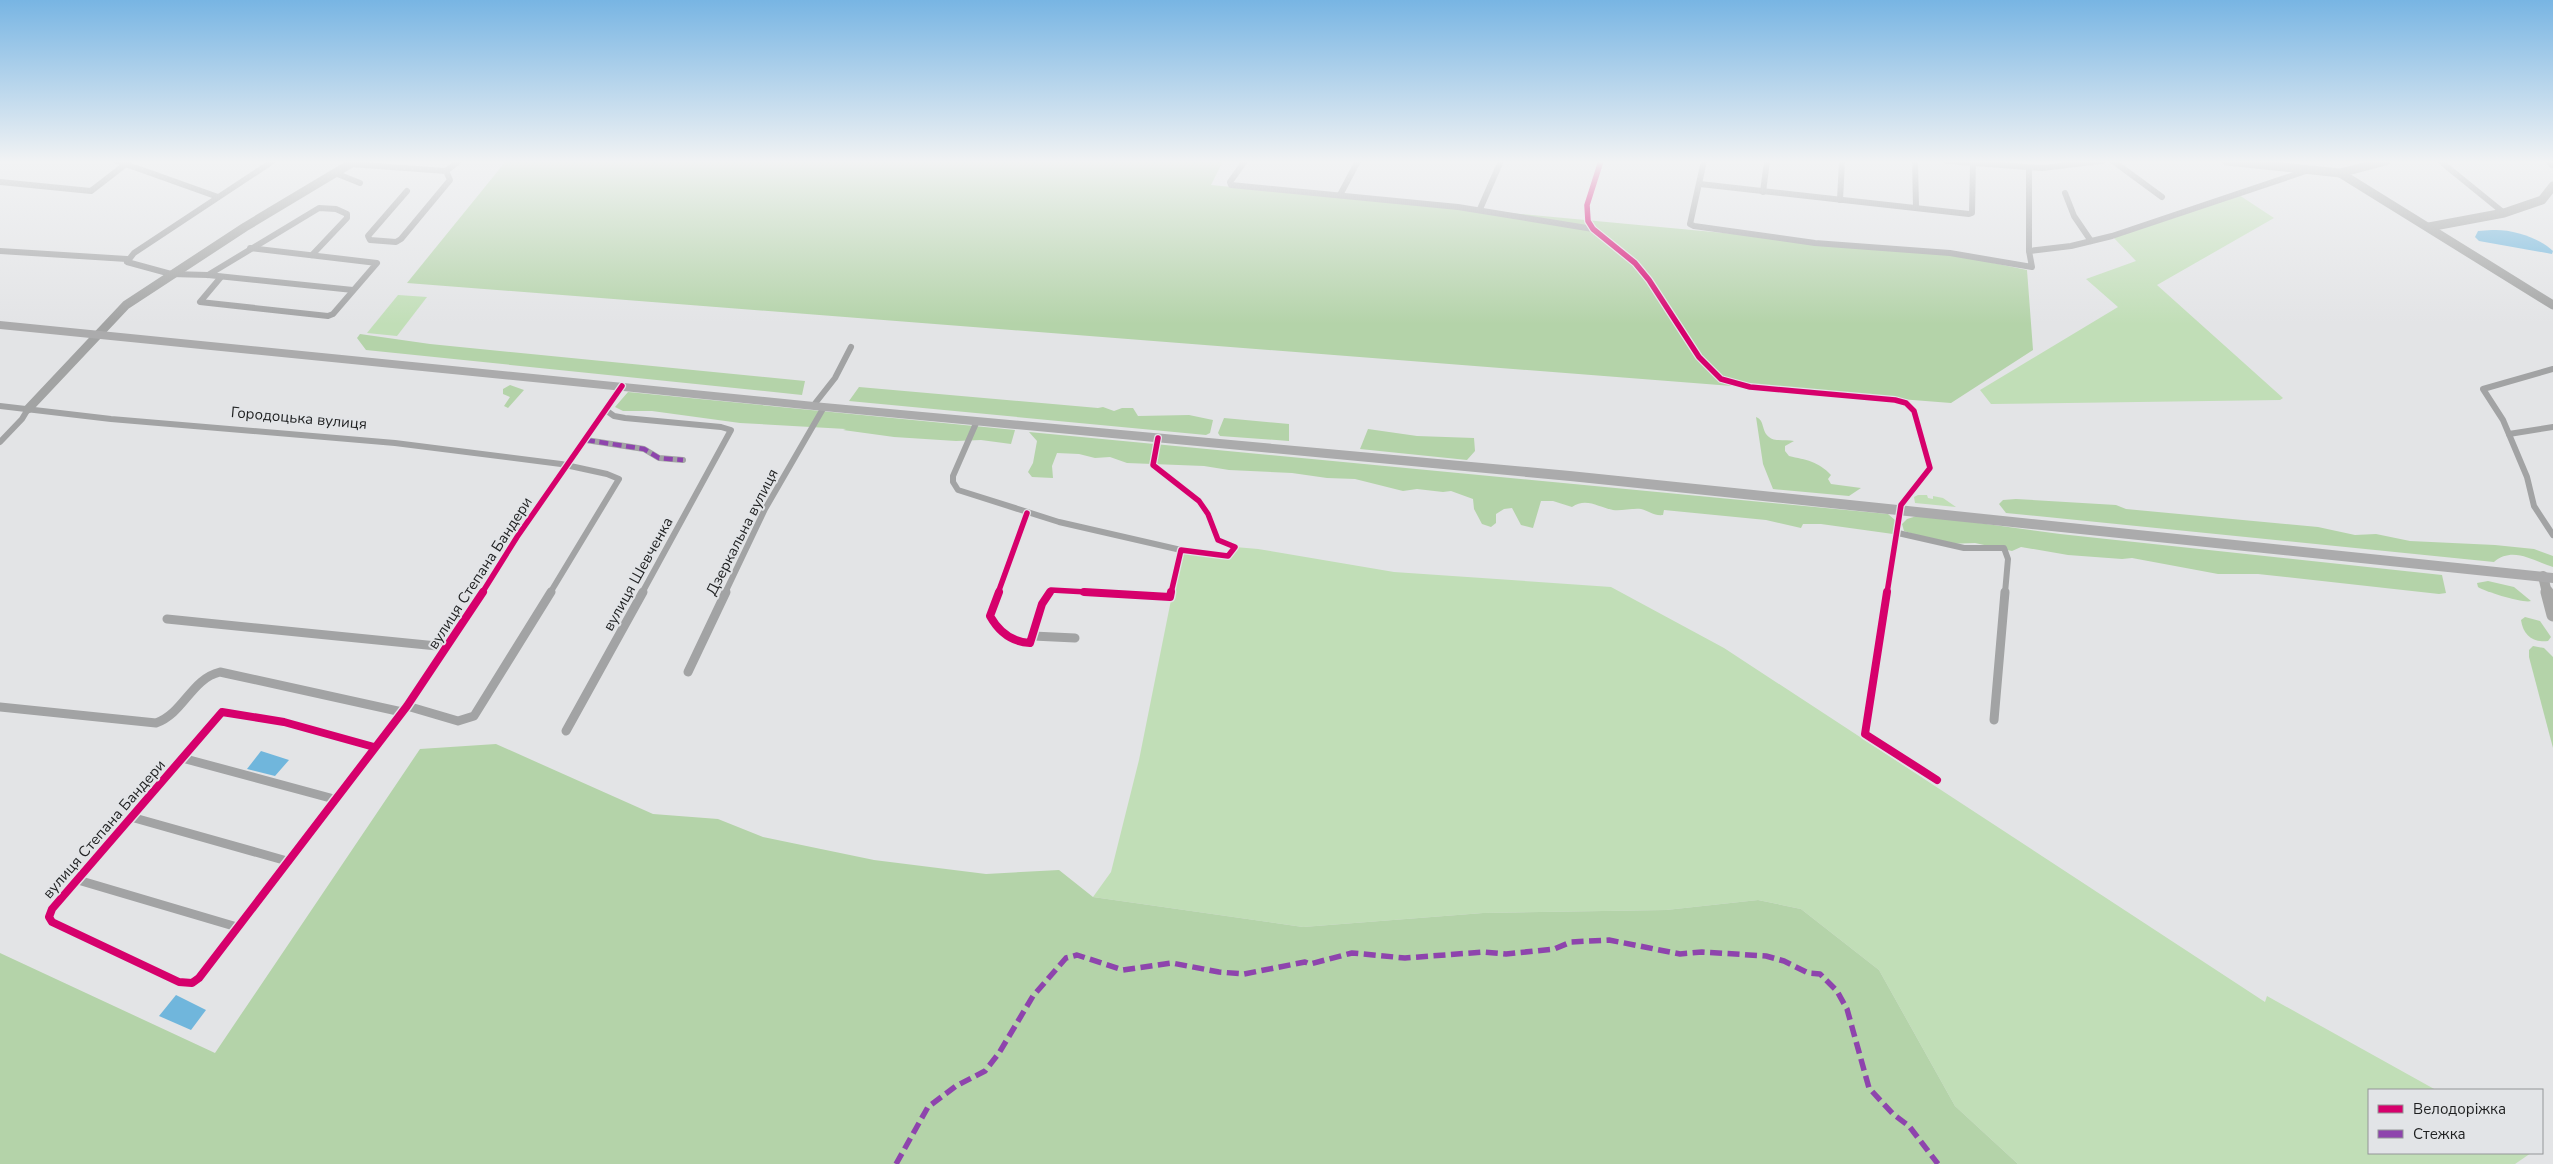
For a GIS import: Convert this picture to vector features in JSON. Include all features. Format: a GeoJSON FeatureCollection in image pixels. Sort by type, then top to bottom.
{"type":"FeatureCollection","features":[{"type":"Feature","properties":{"kind":"highway"},"geometry":{"type":"LineString","coordinates":[[0,325],[819,406],[1899,509],[2548,577]]}},
{"type":"Feature","properties":{"kind":"main road"},"geometry":{"type":"LineString","coordinates":[[2548,577],[2553,615]]}},
{"type":"Feature","properties":{"kind":"street"},"geometry":{"type":"LineString","coordinates":[[0,251],[127,259],[191,215]]}},
{"type":"Feature","properties":{"kind":"street"},"geometry":{"type":"LineString","coordinates":[[0,442],[22,419],[28,409],[126,305],[171,274],[266,215]]}},
{"type":"Feature","properties":{"kind":"street"},"geometry":{"type":"LineString","coordinates":[[208,275],[307,215]]}},
{"type":"Feature","properties":{"kind":"street"},"geometry":{"type":"LineString","coordinates":[[312,255],[347,218],[347,215]]}},
{"type":"Feature","properties":{"kind":"street"},"geometry":{"type":"LineString","coordinates":[[386,215],[368,236],[368,239],[396,242],[401,239],[421,215]]}},
{"type":"Feature","properties":{"kind":"street"},"geometry":{"type":"LineString","coordinates":[[1527,215],[1593,229]]}},
{"type":"Feature","properties":{"kind":"street"},"geometry":{"type":"LineString","coordinates":[[1587,215],[1593,229],[1640,269],[1699,357],[1720,379],[1750,387],[1895,400],[1906,403],[1914,411],[1930,468],[1927,476],[1902,502],[1899,509],[1898,533],[1894,543],[1866,734],[1937,780]]}},
{"type":"Feature","properties":{"kind":"street"},"geometry":{"type":"LineString","coordinates":[[1692,215],[1690,224],[1694,226],[1815,243],[1950,253],[2032,267],[2029,250],[2029,215]]}},
{"type":"Feature","properties":{"kind":"street"},"geometry":{"type":"LineString","coordinates":[[2074,215],[2091,241]]}},
{"type":"Feature","properties":{"kind":"street"},"geometry":{"type":"LineString","coordinates":[[2029,250],[2061,250],[2178,215]]}},
{"type":"Feature","properties":{"kind":"street"},"geometry":{"type":"LineString","coordinates":[[2410,215],[2553,305]]}},
{"type":"Feature","properties":{"kind":"street"},"geometry":{"type":"LineString","coordinates":[[2429,227],[2492,215]]}},
{"type":"Feature","properties":{"kind":"street"},"geometry":{"type":"LineString","coordinates":[[221,277],[200,302],[328,316],[333,314],[376,265],[376,262],[250,248]]}},
{"type":"Feature","properties":{"kind":"street"},"geometry":{"type":"LineString","coordinates":[[127,259],[130,263],[166,271],[171,274],[208,275],[353,290]]}},
{"type":"Feature","properties":{"kind":"street"},"geometry":{"type":"LineString","coordinates":[[819,406],[851,347]]}},
{"type":"Feature","properties":{"kind":"street"},"geometry":{"type":"LineString","coordinates":[[2553,369],[2483,389],[2503,420],[2527,477],[2534,506],[2553,535]]}},
{"type":"Feature","properties":{"kind":"street","name":"вулиця Степана Бандери"},"geometry":{"type":"LineString","coordinates":[[374,747],[284,722],[227,711],[222,712],[52,909],[49,917],[52,922],[179,982],[192,983],[199,978],[334,798],[405,709],[517,537],[607,411],[622,386]]}},
{"type":"Feature","properties":{"kind":"street","name":"Городоцька вулиця"},"geometry":{"type":"LineString","coordinates":[[0,406],[111,419],[395,443],[543,461],[567,468],[616,476],[618,484],[474,716],[458,721],[433,712],[405,709]]}},
{"type":"Feature","properties":{"kind":"street","name":"Дзеркальна вулиця"},"geometry":{"type":"LineString","coordinates":[[688,672],[765,509],[819,406]]}},
{"type":"Feature","properties":{"kind":"street","name":"вулиця Шевченка"},"geometry":{"type":"LineString","coordinates":[[566,731],[673,540],[731,430],[721,427],[625,418],[614,416],[607,411]]}},
{"type":"Feature","properties":{"kind":"street"},"geometry":{"type":"LineString","coordinates":[[977,421],[961,453],[953,482],[958,490],[1027,513],[1181,550],[1228,556],[1235,547],[1218,540],[1205,508],[1190,494],[1164,477],[1153,465],[1158,438]]}},
{"type":"Feature","properties":{"kind":"street"},"geometry":{"type":"LineString","coordinates":[[2509,434],[2553,427]]}},
{"type":"Feature","properties":{"kind":"street"},"geometry":{"type":"LineString","coordinates":[[586,440],[644,449],[659,458],[684,460]]}},
{"type":"Feature","properties":{"kind":"street"},"geometry":{"type":"LineString","coordinates":[[1027,513],[990,616],[994,626],[1005,636],[1024,643],[1030,643],[1042,604],[1051,590],[1170,597],[1181,550]]}},
{"type":"Feature","properties":{"kind":"street"},"geometry":{"type":"LineString","coordinates":[[1898,533],[1964,548],[1986,546],[2004,548],[2008,559],[1994,720]]}},
{"type":"Feature","properties":{"kind":"street"},"geometry":{"type":"LineString","coordinates":[[167,619],[447,647]]}},
{"type":"Feature","properties":{"kind":"street"},"geometry":{"type":"LineString","coordinates":[[1033,636],[1075,638]]}},
{"type":"Feature","properties":{"kind":"street"},"geometry":{"type":"LineString","coordinates":[[0,707],[156,723],[170,717],[206,675],[220,672],[405,709]]}},
{"type":"Feature","properties":{"kind":"street","name":"вулиця Степана Бандери"},"geometry":{"type":"LineString","coordinates":[[182,758],[334,798]]}},
{"type":"Feature","properties":{"kind":"street","name":"вулиця Степана Бандери"},"geometry":{"type":"LineString","coordinates":[[131,817],[287,861]]}},
{"type":"Feature","properties":{"kind":"street","name":"вулиця Степана Бандери"},"geometry":{"type":"LineString","coordinates":[[78,880],[237,927]]}},
{"type":"Feature","properties":{"kind":"green space"},"geometry":{"type":"Polygon","coordinates":[[[462,215],[1536,215],[1950,254],[2027,270],[2033,350],[1951,403],[407,283],[462,215]]]}},
{"type":"Feature","properties":{"kind":"green space"},"geometry":{"type":"Polygon","coordinates":[[[2178,215],[2270,215],[2274,218],[2157,285],[2283,398],[2280,400],[1991,404],[1980,390],[2118,307],[2086,279],[2136,261],[2113,237],[2178,215]]]}},
{"type":"Feature","properties":{"kind":"green space"},"geometry":{"type":"Polygon","coordinates":[[[398,295],[427,297],[397,336],[367,333],[398,295]]]}},
{"type":"Feature","properties":{"kind":"green space"},"geometry":{"type":"Polygon","coordinates":[[[360,334],[430,344],[805,381],[802,395],[366,350],[357,338],[360,334]]]}},
{"type":"Feature","properties":{"kind":"green space"},"geometry":{"type":"Polygon","coordinates":[[[510,385],[524,390],[508,408],[504,406],[510,397],[503,394],[503,389],[510,385]]]}},
{"type":"Feature","properties":{"kind":"green space"},"geometry":{"type":"Polygon","coordinates":[[[859,387],[1103,407],[1114,411],[1122,408],[1133,408],[1138,416],[1189,415],[1213,420],[1210,433],[1206,435],[849,401],[859,387]]]}},
{"type":"Feature","properties":{"kind":"green space"},"geometry":{"type":"Polygon","coordinates":[[[628,392],[1015,430],[1011,444],[981,440],[956,441],[894,437],[843,430],[846,429],[740,423],[652,411],[623,411],[615,407],[628,392]]]}},
{"type":"Feature","properties":{"kind":"green space"},"geometry":{"type":"Polygon","coordinates":[[[1756,417],[1759,418],[1765,432],[1771,439],[1794,441],[1785,446],[1785,451],[1789,456],[1811,462],[1826,470],[1831,475],[1828,479],[1831,484],[1861,488],[1849,496],[1773,489],[1763,464],[1756,417]]]}},
{"type":"Feature","properties":{"kind":"green space"},"geometry":{"type":"Polygon","coordinates":[[[1224,418],[1289,424],[1289,441],[1220,436],[1218,433],[1224,418]]]}},
{"type":"Feature","properties":{"kind":"green space"},"geometry":{"type":"Polygon","coordinates":[[[1368,429],[1417,436],[1474,438],[1475,451],[1467,460],[1360,449],[1368,429]]]}},
{"type":"Feature","properties":{"kind":"green space"},"geometry":{"type":"Polygon","coordinates":[[[1029,432],[1888,514],[1895,520],[1897,531],[1893,534],[1821,524],[1803,524],[1801,528],[1766,520],[1664,510],[1663,515],[1660,515],[1641,509],[1613,510],[1587,503],[1577,504],[1572,507],[1553,501],[1541,501],[1533,528],[1521,525],[1512,508],[1504,509],[1496,514],[1496,523],[1491,527],[1482,524],[1474,509],[1473,499],[1451,491],[1417,489],[1403,491],[1355,479],[1229,470],[1204,466],[1127,463],[1110,457],[1095,458],[1079,454],[1057,453],[1052,466],[1053,478],[1032,477],[1028,472],[1033,463],[1037,441],[1029,432]]]}},
{"type":"Feature","properties":{"kind":"green space"},"geometry":{"type":"Polygon","coordinates":[[[1927,495],[1928,498],[1933,499],[1933,496],[1943,498],[1956,507],[1915,503],[1914,497],[1927,495]]]}},
{"type":"Feature","properties":{"kind":"green space"},"geometry":{"type":"Polygon","coordinates":[[[2016,499],[2116,505],[2126,509],[2318,527],[2355,535],[2376,534],[2410,541],[2534,549],[2553,556],[2553,567],[2516,555],[2501,557],[2494,562],[2006,513],[1999,504],[2003,500],[2016,499]]]}},
{"type":"Feature","properties":{"kind":"green space"},"geometry":{"type":"Polygon","coordinates":[[[1920,515],[2060,534],[2442,575],[2446,593],[2439,594],[2258,574],[2218,574],[2132,558],[2068,555],[2021,547],[2012,551],[1975,543],[1946,544],[1904,531],[1902,524],[1907,519],[1920,515]]]}},
{"type":"Feature","properties":{"kind":"green space"},"geometry":{"type":"Polygon","coordinates":[[[1235,547],[1258,549],[1394,572],[1611,587],[1724,648],[2265,1002],[2267,996],[2434,1089],[2368,1089],[2368,1154],[2530,1154],[2515,1164],[2018,1164],[1955,1106],[1879,970],[1801,909],[1758,900],[1666,910],[1483,913],[1303,927],[1093,897],[1111,872],[1139,760],[1181,550],[1227,556],[1235,547]]]}},
{"type":"Feature","properties":{"kind":"green space"},"geometry":{"type":"Polygon","coordinates":[[[2488,581],[2514,587],[2531,601],[2521,601],[2505,597],[2478,587],[2477,583],[2488,581]]]}},
{"type":"Feature","properties":{"kind":"green space"},"geometry":{"type":"Polygon","coordinates":[[[2525,617],[2540,621],[2551,637],[2548,641],[2538,641],[2526,634],[2521,620],[2525,617]]]}},
{"type":"Feature","properties":{"kind":"green space"},"geometry":{"type":"Polygon","coordinates":[[[2533,646],[2544,648],[2553,657],[2553,748],[2529,657],[2529,650],[2533,646]]]}},
{"type":"Feature","properties":{"kind":"green space"},"geometry":{"type":"Polygon","coordinates":[[[496,744],[653,814],[718,819],[763,837],[874,860],[986,874],[1059,870],[1093,897],[1303,927],[1483,913],[1666,910],[1758,900],[1801,909],[1879,970],[1955,1106],[2018,1164],[0,1164],[0,953],[215,1053],[420,749],[496,744]]]}},
{"type":"Feature","properties":{"kind":"water"},"geometry":{"type":"Polygon","coordinates":[[[2492,230],[2516,233],[2532,238],[2547,246],[2553,251],[2552,254],[2479,241],[2475,237],[2478,231],[2492,230]]]}},
{"type":"Feature","properties":{"kind":"water"},"geometry":{"type":"Polygon","coordinates":[[[261,751],[289,760],[275,776],[247,769],[261,751]]]}},
{"type":"Feature","properties":{"kind":"water"},"geometry":{"type":"Polygon","coordinates":[[[176,995],[206,1010],[191,1030],[159,1016],[176,995]]]}},
{"type":"Feature","properties":{"kind":"marked path"},"geometry":{"type":"LineString","coordinates":[[586,440],[644,449],[659,458],[683,460]]}},
{"type":"Feature","properties":{"kind":"marked path"},"geometry":{"type":"LineString","coordinates":[[896,1164],[928,1107],[956,1086],[985,1071],[999,1053],[1033,996],[1066,958],[1077,955],[1123,970],[1172,963],[1219,972],[1244,974],[1305,962],[1310,964],[1352,953],[1405,958],[1484,952],[1506,954],[1554,949],[1571,942],[1609,940],[1680,954],[1702,952],[1766,956],[1784,961],[1808,973],[1820,974],[1837,991],[1847,1009],[1869,1088],[1893,1114],[1909,1126],[1938,1164]]}},
{"type":"Feature","properties":{"kind":"cycle path"},"geometry":{"type":"LineString","coordinates":[[1588,215],[1588,221],[1593,229],[1635,263],[1649,280],[1699,357],[1721,379],[1750,387],[1895,400],[1906,403],[1914,411],[1930,468],[1903,501],[1899,510],[1865,734],[1937,780]]}},
{"type":"Feature","properties":{"kind":"cycle path"},"geometry":{"type":"LineString","coordinates":[[374,747],[284,722],[227,711],[222,712],[52,909],[49,917],[52,922],[179,982],[192,983],[199,978],[407,706],[474,607],[517,537],[622,386]]}},
{"type":"Feature","properties":{"kind":"cycle path"},"geometry":{"type":"LineString","coordinates":[[1027,513],[990,616],[997,627],[1011,639],[1030,643],[1042,604],[1051,590],[1170,597],[1181,550],[1228,556],[1235,547],[1218,540],[1208,514],[1199,501],[1153,465],[1158,438]]}}]}
